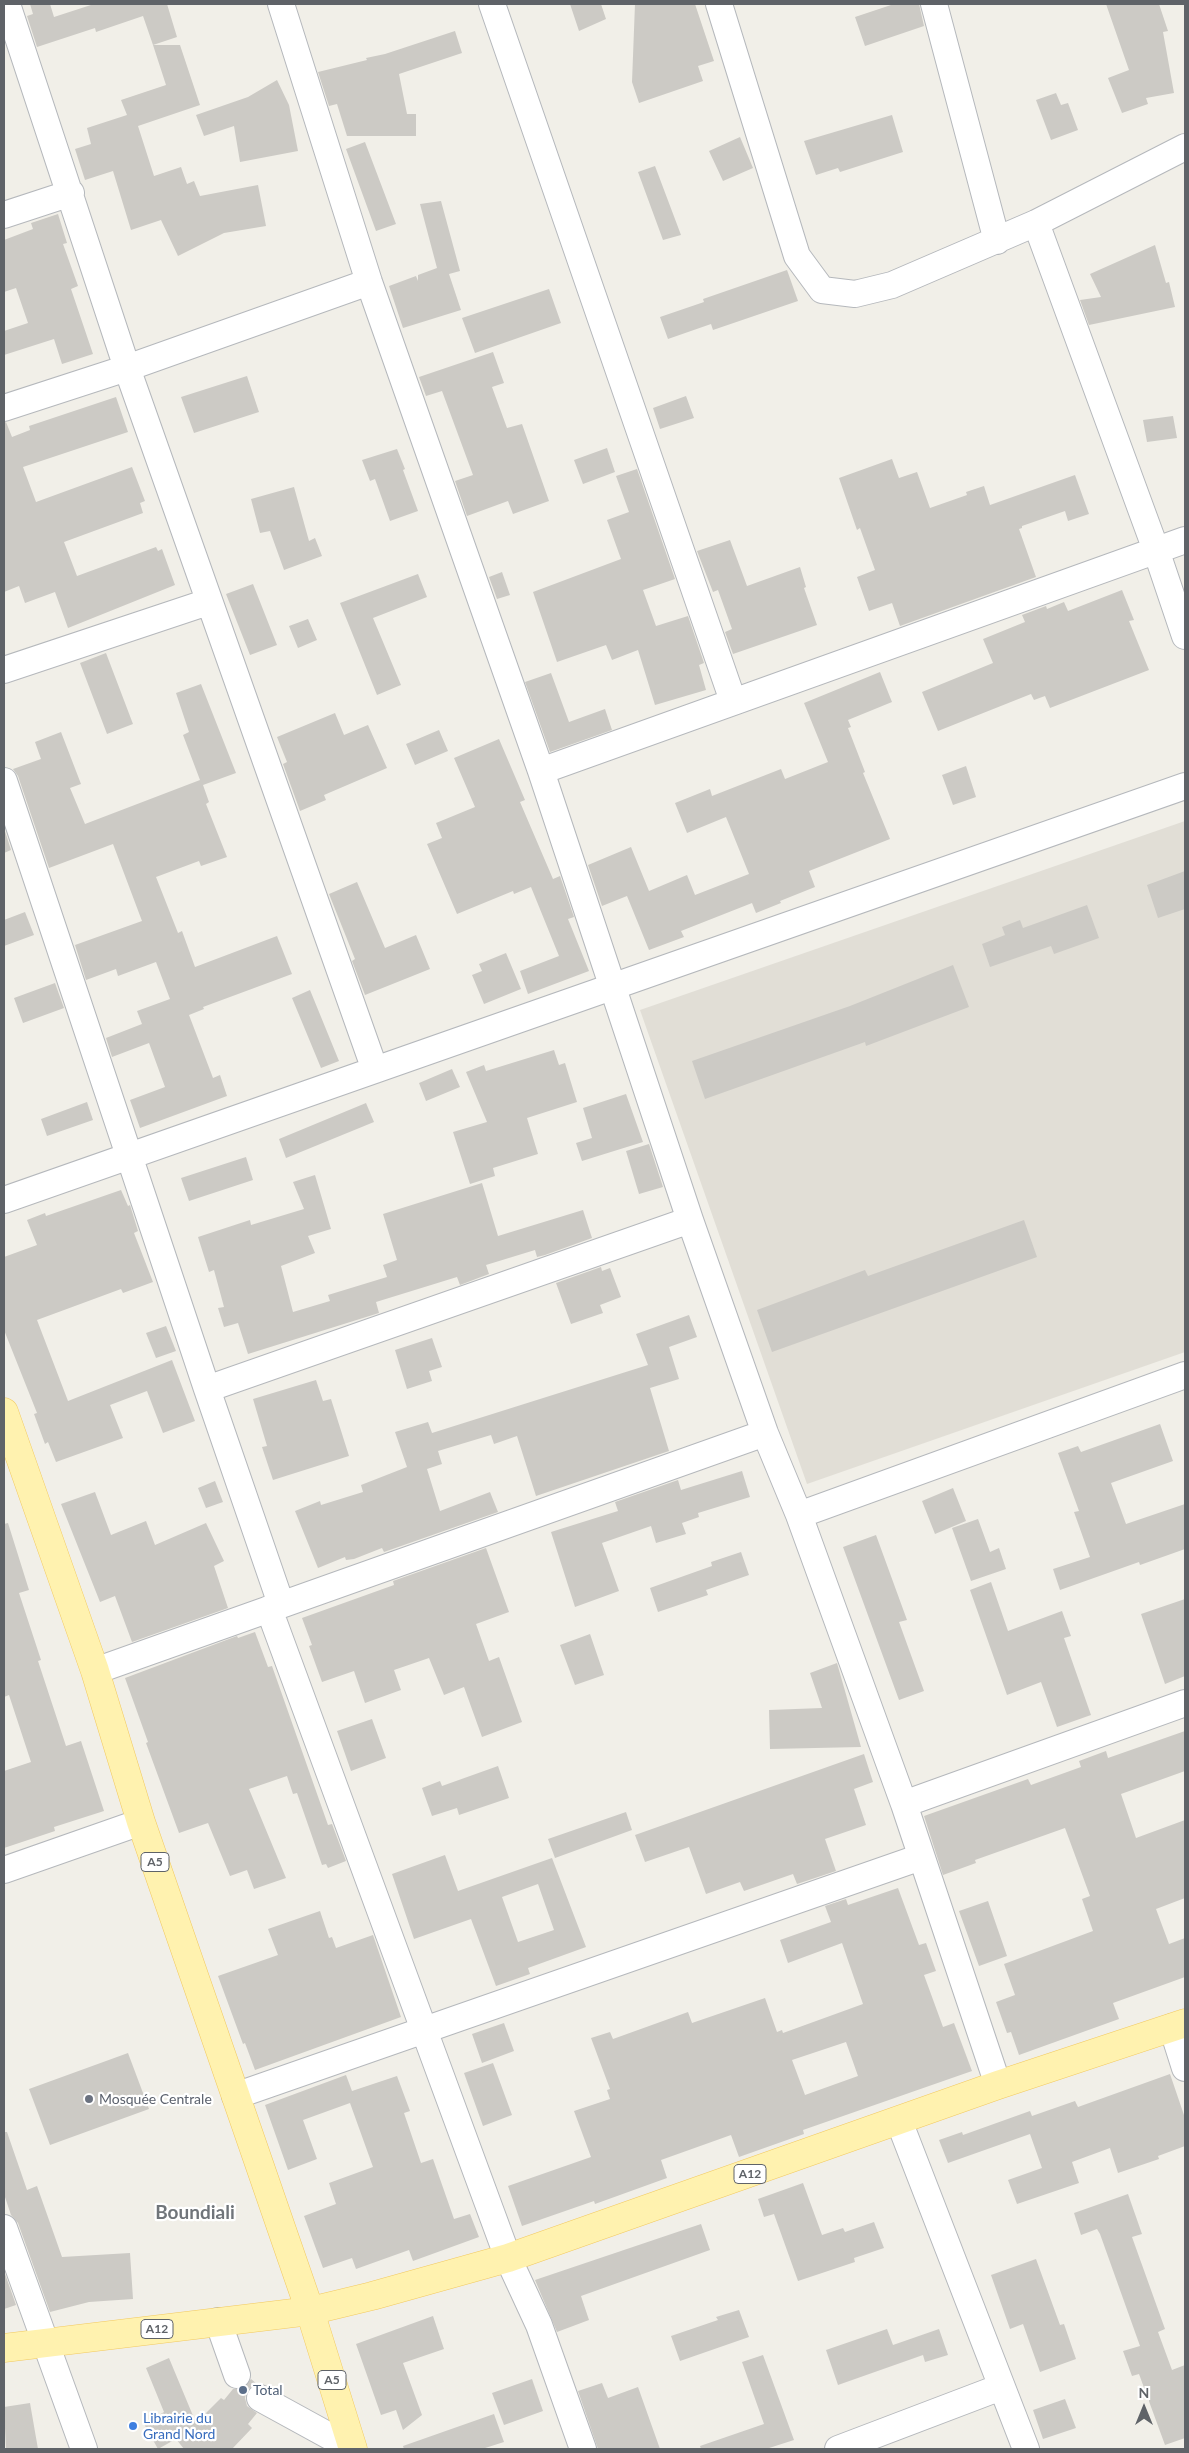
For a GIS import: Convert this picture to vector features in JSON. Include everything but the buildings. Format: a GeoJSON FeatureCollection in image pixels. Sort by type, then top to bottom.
{"type":"FeatureCollection","features":[{"type":"Feature","properties":{"kind":"main road","name":"A5"},"geometry":{"type":"LineString","coordinates":[[4,1412],[95,1671],[142,1822],[310,2311],[353,2449]]}},
{"type":"Feature","properties":{"kind":"main road","name":"A12"},"geometry":{"type":"LineString","coordinates":[[4,2348],[310,2311],[508,2258],[998,2085],[1179,2025]]}},
{"type":"Feature","properties":{"kind":"street"},"geometry":{"type":"LineString","coordinates":[[6,4],[71,193],[127,368],[208,602],[375,1070]]}},
{"type":"Feature","properties":{"kind":"street"},"geometry":{"type":"LineString","coordinates":[[280,4],[369,282],[541,771],[611,988],[690,1220],[765,1434],[799,1515],[904,1804],[998,2085]]}},
{"type":"Feature","properties":{"kind":"street"},"geometry":{"type":"LineString","coordinates":[[492,4],[733,701]]}},
{"type":"Feature","properties":{"kind":"street"},"geometry":{"type":"LineString","coordinates":[[719,4],[797,256],[822,290],[854,294],[892,285],[1036,223],[1185,147]]}},
{"type":"Feature","properties":{"kind":"street"},"geometry":{"type":"LineString","coordinates":[[934,4],[997,241]]}},
{"type":"Feature","properties":{"kind":"street"},"geometry":{"type":"LineString","coordinates":[[4,215],[71,193]]}},
{"type":"Feature","properties":{"kind":"street"},"geometry":{"type":"LineString","coordinates":[[1036,223],[1156,550],[1185,636]]}},
{"type":"Feature","properties":{"kind":"street"},"geometry":{"type":"LineString","coordinates":[[4,408],[127,368],[369,282]]}},
{"type":"Feature","properties":{"kind":"street"},"geometry":{"type":"LineString","coordinates":[[541,771],[1185,540]]}},
{"type":"Feature","properties":{"kind":"street"},"geometry":{"type":"LineString","coordinates":[[4,670],[208,602]]}},
{"type":"Feature","properties":{"kind":"street"},"geometry":{"type":"LineString","coordinates":[[4,781],[207,1389],[275,1606],[508,2258],[539,2325],[583,2449]]}},
{"type":"Feature","properties":{"kind":"street"},"geometry":{"type":"LineString","coordinates":[[4,1200],[1185,786]]}},
{"type":"Feature","properties":{"kind":"street"},"geometry":{"type":"LineString","coordinates":[[207,1389],[690,1220]]}},
{"type":"Feature","properties":{"kind":"street"},"geometry":{"type":"LineString","coordinates":[[799,1515],[1185,1375]]}},
{"type":"Feature","properties":{"kind":"street"},"geometry":{"type":"LineString","coordinates":[[95,1671],[765,1434]]}},
{"type":"Feature","properties":{"kind":"street"},"geometry":{"type":"LineString","coordinates":[[904,1804],[1185,1703]]}},
{"type":"Feature","properties":{"kind":"street"},"geometry":{"type":"LineString","coordinates":[[4,1870],[142,1822]]}},
{"type":"Feature","properties":{"kind":"street"},"geometry":{"type":"LineString","coordinates":[[235,2096],[425,2028],[921,1857]]}},
{"type":"Feature","properties":{"kind":"street"},"geometry":{"type":"LineString","coordinates":[[1179,2025],[1185,2068]]}},
{"type":"Feature","properties":{"kind":"street"},"geometry":{"type":"LineString","coordinates":[[899,2121],[1026,2449]]}},
{"type":"Feature","properties":{"kind":"street"},"geometry":{"type":"LineString","coordinates":[[4,2228],[84,2449]]}},
{"type":"Feature","properties":{"kind":"street"},"geometry":{"type":"LineString","coordinates":[[218,2321],[237,2374]]}},
{"type":"Feature","properties":{"kind":"street"},"geometry":{"type":"LineString","coordinates":[[838,2449],[1001,2387]]}},
{"type":"Feature","properties":{"kind":"street"},"geometry":{"type":"LineString","coordinates":[[260,2398],[353,2449]]}},
{"type":"Feature","properties":{"kind":"shaded area"},"geometry":{"type":"Polygon","coordinates":[[[1185,821],[1185,1352],[807,1484],[640,1010],[1185,821]]]}},
{"type":"Feature","properties":{"kind":"place","name":"Mosquée Centrale"},"geometry":{"type":"Point","coordinates":[89,2099]}},
{"type":"Feature","properties":{"kind":"place","name":"Total"},"geometry":{"type":"Point","coordinates":[243,2390]}},
{"type":"Feature","properties":{"kind":"place","name":"Librairie du Grand Nord"},"geometry":{"type":"Point","coordinates":[133,2426]}},
{"type":"Feature","properties":{"kind":"district","name":"Boundiali"},"geometry":{"type":"Point","coordinates":[195,2213]}}]}
